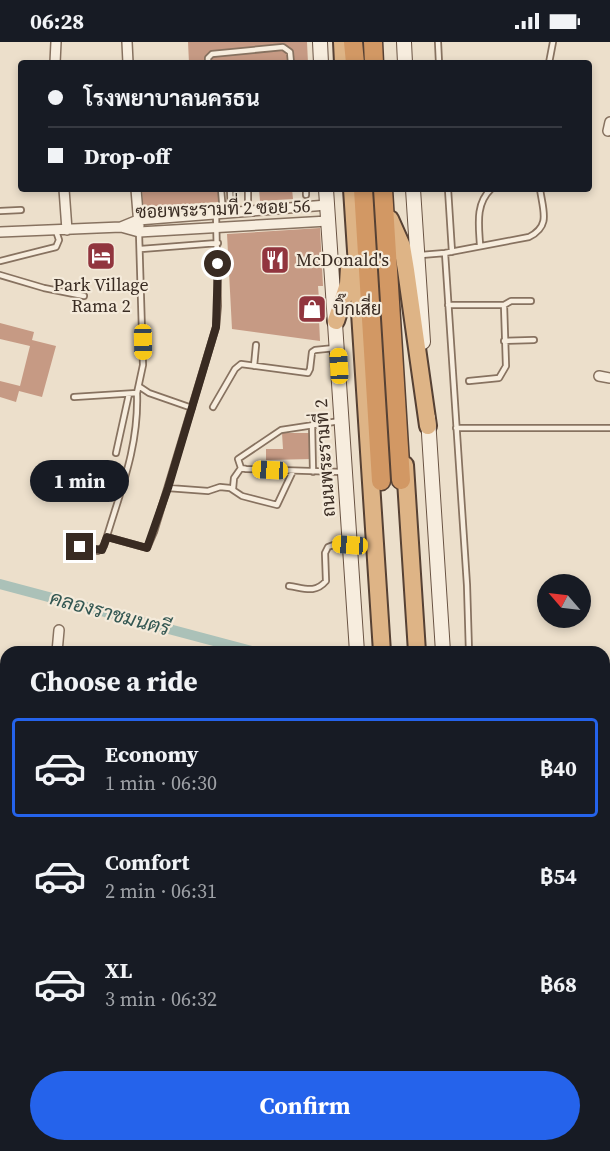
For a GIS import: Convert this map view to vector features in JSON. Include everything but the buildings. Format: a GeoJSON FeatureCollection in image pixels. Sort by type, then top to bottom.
{"type":"FeatureCollection","features":[{"type":"Feature","properties":{"kind":"highway"},"geometry":{"type":"LineString","coordinates":[[342,42],[343,60]]}},
{"type":"Feature","properties":{"kind":"highway"},"geometry":{"type":"LineString","coordinates":[[353,42],[355,60]]}},
{"type":"Feature","properties":{"kind":"highway"},"geometry":{"type":"LineString","coordinates":[[373,42],[374,60]]}},
{"type":"Feature","properties":{"kind":"highway"},"geometry":{"type":"LineString","coordinates":[[378,42],[380,60]]}},
{"type":"Feature","properties":{"kind":"highway"},"geometry":{"type":"LineString","coordinates":[[352,192],[382,646]]}},
{"type":"Feature","properties":{"kind":"highway"},"geometry":{"type":"LineString","coordinates":[[363,192],[381,481]]}},
{"type":"Feature","properties":{"kind":"highway"},"geometry":{"type":"LineString","coordinates":[[382,192],[401,480]]}},
{"type":"Feature","properties":{"kind":"highway"},"geometry":{"type":"LineString","coordinates":[[388,192],[417,646]]}},
{"type":"Feature","properties":{"kind":"highway"},"geometry":{"type":"LineString","coordinates":[[390,219],[402,246],[428,426]]}},
{"type":"Feature","properties":{"kind":"highway"},"geometry":{"type":"LineString","coordinates":[[336,321],[348,284],[355,229]]}},
{"type":"Feature","properties":{"kind":"main road"},"geometry":{"type":"LineString","coordinates":[[320,42],[321,60]]}},
{"type":"Feature","properties":{"kind":"main road"},"geometry":{"type":"LineString","coordinates":[[404,42],[405,60]]}},
{"type":"Feature","properties":{"kind":"main road","name":"ถนนพระรามที่ 2"},"geometry":{"type":"LineString","coordinates":[[326,192],[357,646]]}},
{"type":"Feature","properties":{"kind":"main road"},"geometry":{"type":"LineString","coordinates":[[413,192],[443,646]]}},
{"type":"Feature","properties":{"kind":"street"},"geometry":{"type":"LineString","coordinates":[[55,60],[56,42]]}},
{"type":"Feature","properties":{"kind":"street"},"geometry":{"type":"LineString","coordinates":[[127,42],[128,60]]}},
{"type":"Feature","properties":{"kind":"street"},"geometry":{"type":"LineString","coordinates":[[64,192],[67,230]]}},
{"type":"Feature","properties":{"kind":"street"},"geometry":{"type":"LineString","coordinates":[[136,192],[139,232]]}},
{"type":"Feature","properties":{"kind":"street","name":"ซอยพระรามที่ 2 ซอย 56"},"geometry":{"type":"LineString","coordinates":[[120,227],[138,220],[327,205]]}},
{"type":"Feature","properties":{"kind":"street","name":"ซอยพระรามที่ 2 ซอย 56"},"geometry":{"type":"LineString","coordinates":[[0,232],[120,227],[139,232],[328,221]]}},
{"type":"Feature","properties":{"kind":"street"},"geometry":{"type":"LineString","coordinates":[[598,376],[610,378]]}},
{"type":"Feature","properties":{"kind":"street"},"geometry":{"type":"LineString","coordinates":[[58,646],[59,630]]}},
{"type":"Feature","properties":{"kind":"lane"},"geometry":{"type":"LineString","coordinates":[[438,42],[439,60]]}},
{"type":"Feature","properties":{"kind":"lane"},"geometry":{"type":"LineString","coordinates":[[550,60],[553,42]]}},
{"type":"Feature","properties":{"kind":"lane"},"geometry":{"type":"LineString","coordinates":[[208,60],[212,54],[283,47],[290,52],[291,60]]}},
{"type":"Feature","properties":{"kind":"lane"},"geometry":{"type":"LineString","coordinates":[[221,192],[223,212]]}},
{"type":"Feature","properties":{"kind":"lane"},"geometry":{"type":"LineString","coordinates":[[107,537],[147,548],[168,488],[216,327],[218,227],[229,192]]}},
{"type":"Feature","properties":{"kind":"lane"},"geometry":{"type":"LineString","coordinates":[[248,192],[248,200]]}},
{"type":"Feature","properties":{"kind":"lane"},"geometry":{"type":"LineString","coordinates":[[448,192],[452,252]]}},
{"type":"Feature","properties":{"kind":"lane"},"geometry":{"type":"LineString","coordinates":[[480,245],[480,210],[488,192]]}},
{"type":"Feature","properties":{"kind":"lane"},"geometry":{"type":"LineString","coordinates":[[418,255],[452,252],[529,237],[539,232],[543,227],[544,217],[540,192]]}},
{"type":"Feature","properties":{"kind":"lane"},"geometry":{"type":"LineString","coordinates":[[0,211],[21,210]]}},
{"type":"Feature","properties":{"kind":"lane"},"geometry":{"type":"LineString","coordinates":[[0,261],[56,247],[58,240],[56,231]]}},
{"type":"Feature","properties":{"kind":"lane"},"geometry":{"type":"LineString","coordinates":[[80,547],[102,550],[132,456],[136,433],[137,393],[143,365],[139,232]]}},
{"type":"Feature","properties":{"kind":"lane"},"geometry":{"type":"LineString","coordinates":[[141,249],[218,243]]}},
{"type":"Feature","properties":{"kind":"lane"},"geometry":{"type":"LineString","coordinates":[[445,253],[467,585],[469,646]]}},
{"type":"Feature","properties":{"kind":"lane"},"geometry":{"type":"LineString","coordinates":[[0,275],[44,288],[84,296]]}},
{"type":"Feature","properties":{"kind":"lane"},"geometry":{"type":"LineString","coordinates":[[448,305],[504,305],[511,301],[531,301]]}},
{"type":"Feature","properties":{"kind":"lane"},"geometry":{"type":"LineString","coordinates":[[469,381],[499,378],[502,375],[506,366],[504,305]]}},
{"type":"Feature","properties":{"kind":"lane"},"geometry":{"type":"LineString","coordinates":[[504,341],[534,340]]}},
{"type":"Feature","properties":{"kind":"lane"},"geometry":{"type":"LineString","coordinates":[[254,366],[256,345]]}},
{"type":"Feature","properties":{"kind":"lane"},"geometry":{"type":"LineString","coordinates":[[213,407],[235,369],[241,364],[308,373],[312,352],[338,348]]}},
{"type":"Feature","properties":{"kind":"lane"},"geometry":{"type":"LineString","coordinates":[[140,387],[149,393],[192,408]]}},
{"type":"Feature","properties":{"kind":"lane"},"geometry":{"type":"LineString","coordinates":[[74,397],[137,393]]}},
{"type":"Feature","properties":{"kind":"lane"},"geometry":{"type":"LineString","coordinates":[[116,453],[129,394]]}},
{"type":"Feature","properties":{"kind":"lane"},"geometry":{"type":"LineString","coordinates":[[241,468],[238,459],[281,430],[342,420]]}},
{"type":"Feature","properties":{"kind":"lane"},"geometry":{"type":"LineString","coordinates":[[312,425],[313,472]]}},
{"type":"Feature","properties":{"kind":"lane"},"geometry":{"type":"LineString","coordinates":[[456,428],[610,428]]}},
{"type":"Feature","properties":{"kind":"lane"},"geometry":{"type":"LineString","coordinates":[[233,489],[234,478],[241,468]]}},
{"type":"Feature","properties":{"kind":"lane"},"geometry":{"type":"LineString","coordinates":[[241,468],[345,472]]}},
{"type":"Feature","properties":{"kind":"lane"},"geometry":{"type":"LineString","coordinates":[[168,488],[208,491],[220,487],[233,489],[242,496],[278,505],[293,471]]}},
{"type":"Feature","properties":{"kind":"lane"},"geometry":{"type":"LineString","coordinates":[[289,586],[314,590],[320,588],[326,581],[325,553],[328,546],[350,545]]}},
{"type":"Feature","properties":{"kind":"waterway","name":"คลองราชมนตรี"},"geometry":{"type":"LineString","coordinates":[[0,584],[232,646]]}},
{"type":"Feature","properties":{"kind":"place","name":"Park Village Rama 2"},"geometry":{"type":"Point","coordinates":[101,256]}},
{"type":"Feature","properties":{"kind":"place","name":"McDonald's"},"geometry":{"type":"Point","coordinates":[275,260]}},
{"type":"Feature","properties":{"kind":"place","name":"บิ๊กเสี่ย"},"geometry":{"type":"Point","coordinates":[312,309]}},
{"type":"Feature","properties":{"kind":"route"},"geometry":{"type":"LineString","coordinates":[[80,547],[102,550],[107,537],[147,548],[168,488],[216,327],[218,264]]}}]}
